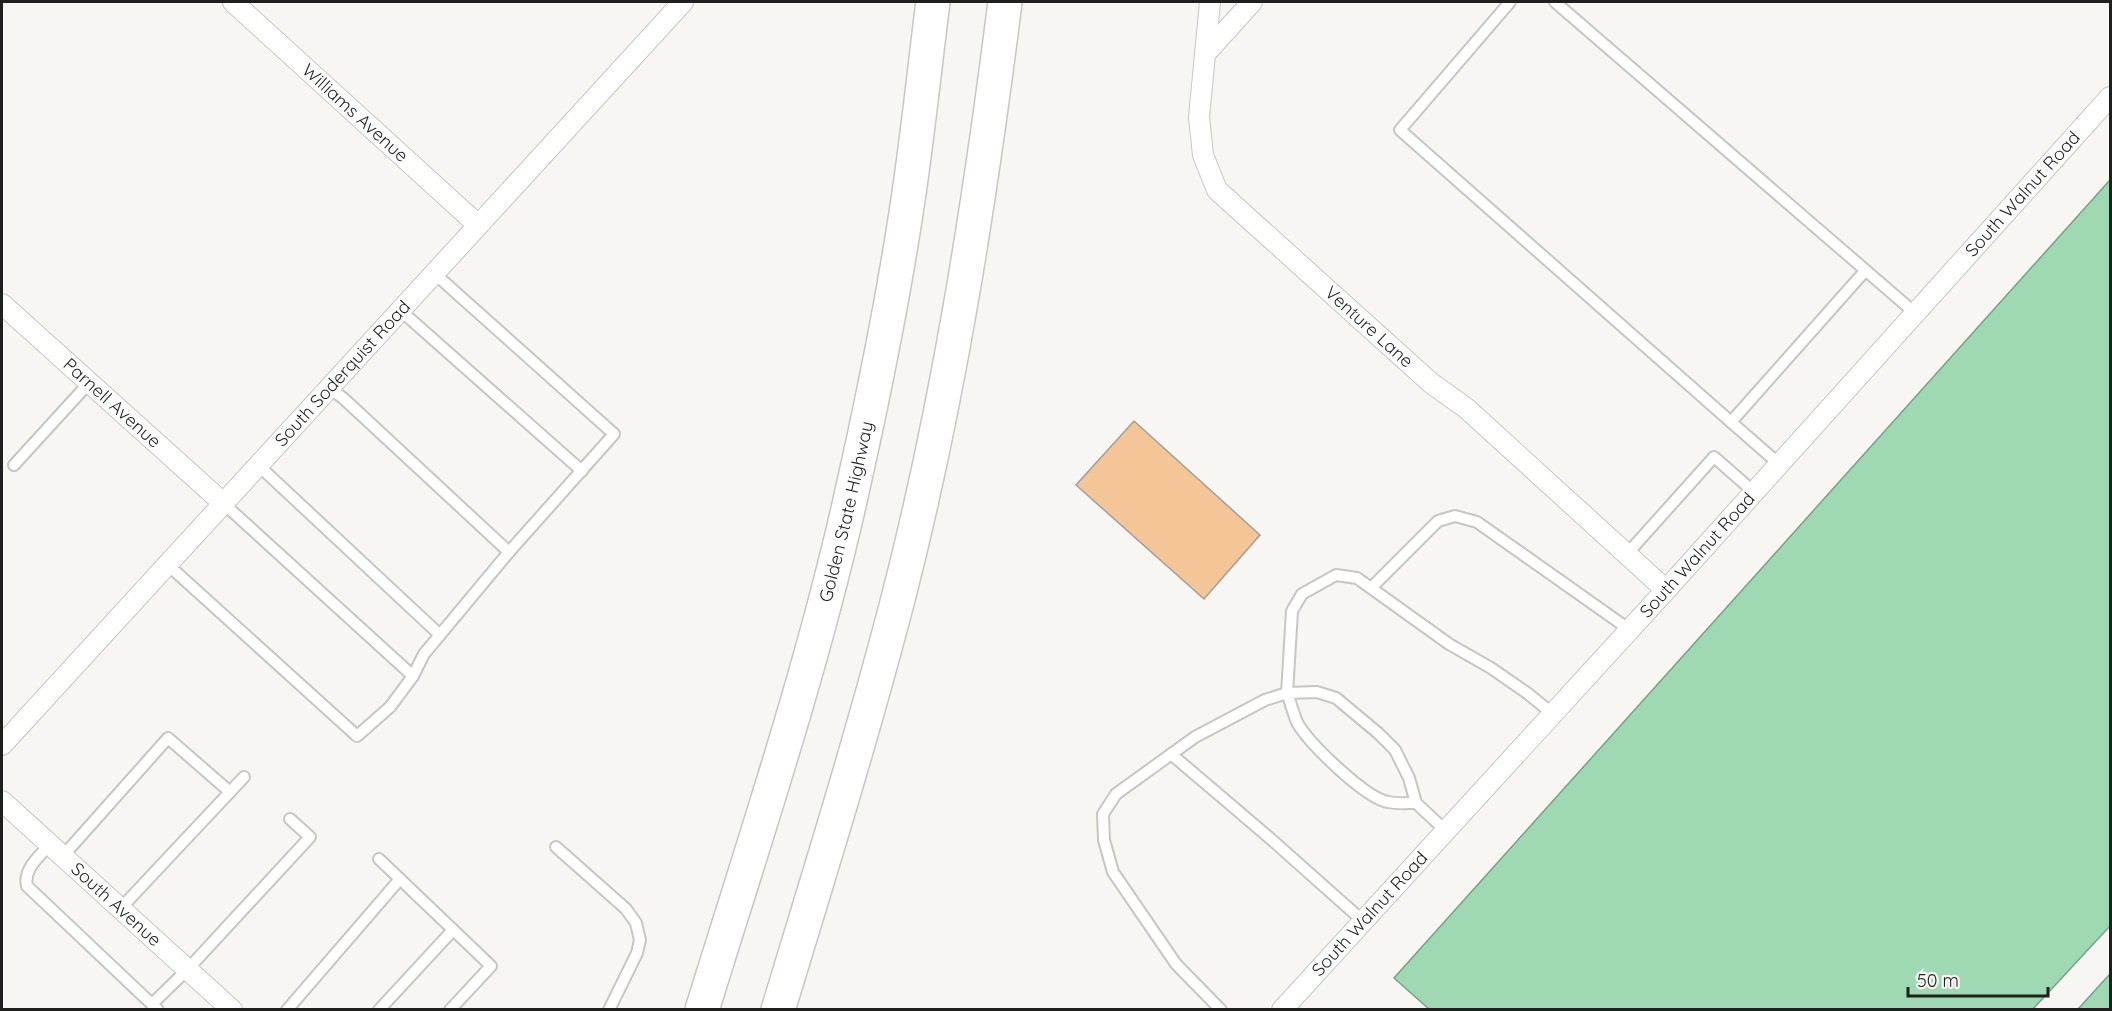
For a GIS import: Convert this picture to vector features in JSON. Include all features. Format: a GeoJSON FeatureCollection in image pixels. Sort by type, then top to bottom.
{"type":"FeatureCollection","features":[{"type":"Feature","properties":{"kind":"highway","name":"Golden State Highway"},"geometry":{"type":"LineString","coordinates":[[702,1010],[797,704],[848,507],[880,360],[907,212],[933,2]]}},
{"type":"Feature","properties":{"kind":"highway"},"geometry":{"type":"LineString","coordinates":[[778,1010],[862,730],[899,593],[931,455],[964,293],[1005,2]]}},
{"type":"Feature","properties":{"kind":"street","name":"Williams Avenue"},"geometry":{"type":"LineString","coordinates":[[233,2],[478,225]]}},
{"type":"Feature","properties":{"kind":"street","name":"South Soderquist Road"},"geometry":{"type":"LineString","coordinates":[[2,745],[683,2]]}},
{"type":"Feature","properties":{"kind":"street","name":"Venture Lane"},"geometry":{"type":"LineString","coordinates":[[1210,2],[1199,117],[1203,155],[1217,190],[1431,383],[1466,408],[1666,590]]}},
{"type":"Feature","properties":{"kind":"street"},"geometry":{"type":"LineString","coordinates":[[1204,54],[1252,2]]}},
{"type":"Feature","properties":{"kind":"street","name":"South Walnut Road"},"geometry":{"type":"LineString","coordinates":[[1282,1010],[1666,590],[2110,97]]}},
{"type":"Feature","properties":{"kind":"street","name":"Parnell Avenue"},"geometry":{"type":"LineString","coordinates":[[2,304],[223,503]]}},
{"type":"Feature","properties":{"kind":"street","name":"South Avenue"},"geometry":{"type":"LineString","coordinates":[[2,801],[232,1010]]}},
{"type":"Feature","properties":{"kind":"lane"},"geometry":{"type":"LineString","coordinates":[[1510,2],[1400,130],[1779,464]]}},
{"type":"Feature","properties":{"kind":"lane"},"geometry":{"type":"LineString","coordinates":[[1555,2],[1915,314]]}},
{"type":"Feature","properties":{"kind":"lane"},"geometry":{"type":"LineString","coordinates":[[1731,422],[1865,271]]}},
{"type":"Feature","properties":{"kind":"lane"},"geometry":{"type":"LineString","coordinates":[[166,564],[357,736],[390,708],[413,676],[424,654],[509,552],[614,434],[434,273]]}},
{"type":"Feature","properties":{"kind":"lane"},"geometry":{"type":"LineString","coordinates":[[400,310],[582,471]]}},
{"type":"Feature","properties":{"kind":"lane"},"geometry":{"type":"LineString","coordinates":[[14,465],[90,383]]}},
{"type":"Feature","properties":{"kind":"lane"},"geometry":{"type":"LineString","coordinates":[[329,388],[343,398],[509,552]]}},
{"type":"Feature","properties":{"kind":"lane"},"geometry":{"type":"LineString","coordinates":[[1627,554],[1714,458],[1754,492]]}},
{"type":"Feature","properties":{"kind":"lane"},"geometry":{"type":"LineString","coordinates":[[258,465],[440,635]]}},
{"type":"Feature","properties":{"kind":"lane"},"geometry":{"type":"LineString","coordinates":[[223,503],[413,676]]}},
{"type":"Feature","properties":{"kind":"lane"},"geometry":{"type":"LineString","coordinates":[[1371,588],[1438,521],[1455,516],[1477,522],[1629,630]]}},
{"type":"Feature","properties":{"kind":"lane"},"geometry":{"type":"LineString","coordinates":[[1416,803],[1386,802],[1360,787],[1310,742],[1297,722],[1287,693],[1292,611],[1302,594],[1336,575],[1357,578],[1449,644],[1491,668],[1553,714]]}},
{"type":"Feature","properties":{"kind":"lane"},"geometry":{"type":"LineString","coordinates":[[1221,1010],[1176,964],[1113,872],[1104,840],[1104,814],[1116,794],[1195,737],[1265,700],[1287,693],[1317,692],[1336,698],[1395,750],[1409,778],[1416,803],[1446,831]]}},
{"type":"Feature","properties":{"kind":"lane"},"geometry":{"type":"LineString","coordinates":[[230,792],[168,738],[56,850],[27,871],[27,886],[155,1007],[310,837],[290,819]]}},
{"type":"Feature","properties":{"kind":"lane"},"geometry":{"type":"LineString","coordinates":[[1171,754],[1362,921]]}},
{"type":"Feature","properties":{"kind":"lane"},"geometry":{"type":"LineString","coordinates":[[121,908],[244,777]]}},
{"type":"Feature","properties":{"kind":"lane"},"geometry":{"type":"LineString","coordinates":[[556,847],[626,909],[636,923],[640,940],[637,952],[609,1010]]}},
{"type":"Feature","properties":{"kind":"lane"},"geometry":{"type":"LineString","coordinates":[[378,859],[491,966],[450,1010]]}},
{"type":"Feature","properties":{"kind":"lane"},"geometry":{"type":"LineString","coordinates":[[287,1010],[400,879]]}},
{"type":"Feature","properties":{"kind":"lane"},"geometry":{"type":"LineString","coordinates":[[379,1010],[453,930]]}},
{"type":"Feature","properties":{"kind":"shaded area"},"geometry":{"type":"Polygon","coordinates":[[[2110,180],[2110,926],[2033,1009],[1429,1009],[1394,978],[2110,180]]]}},
{"type":"Feature","properties":{"kind":"shaded area"},"geometry":{"type":"Polygon","coordinates":[[[2110,974],[2110,1009],[2078,1009],[2110,974]]]}},
{"type":"Feature","properties":{"kind":"building"},"geometry":{"type":"Polygon","coordinates":[[[1134,421],[1260,535],[1204,599],[1076,485],[1134,421]]]}}]}
